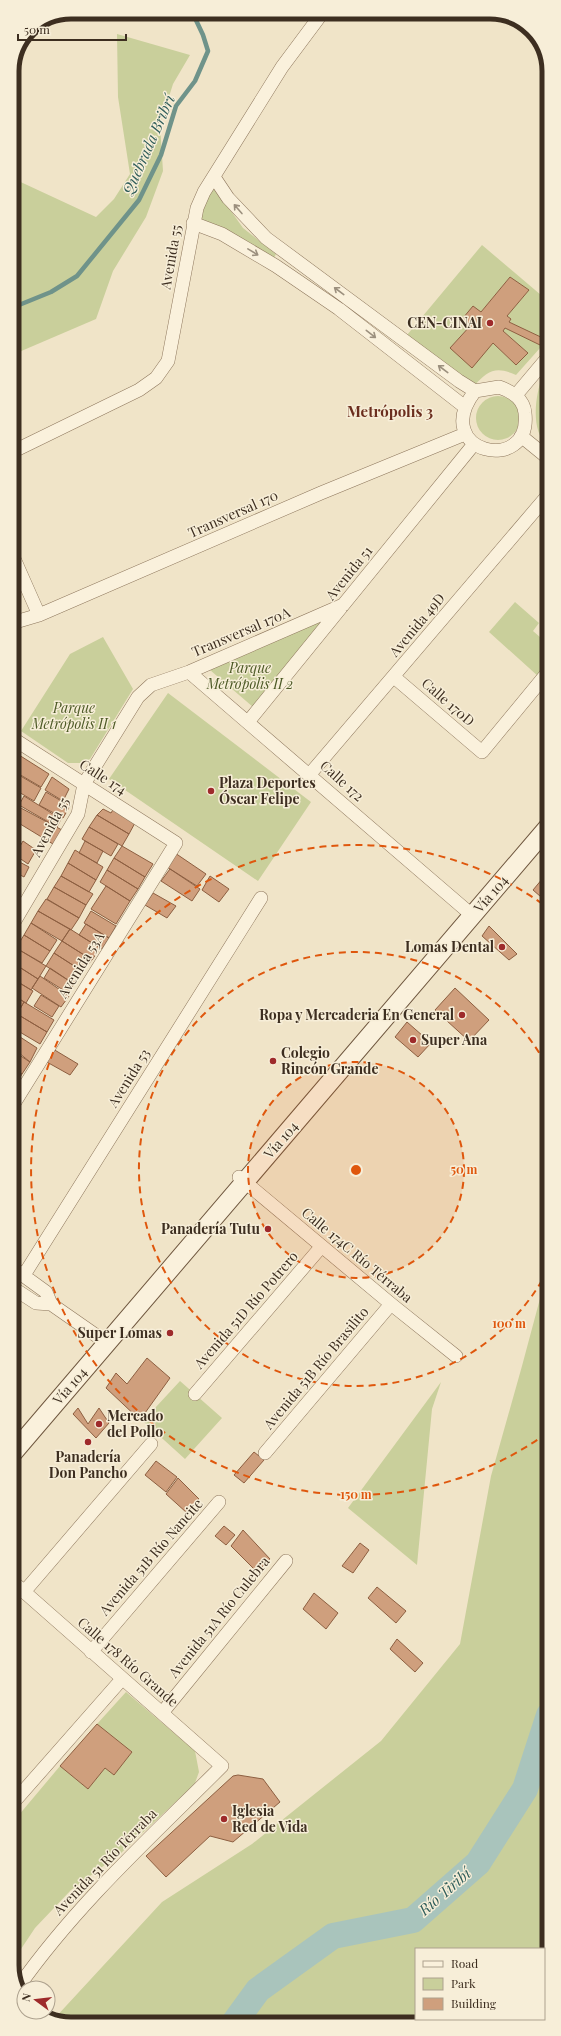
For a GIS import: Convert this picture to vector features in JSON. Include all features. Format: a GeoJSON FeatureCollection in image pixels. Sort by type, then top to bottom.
{"type":"FeatureCollection","features":[{"type":"Feature","properties":{"kind":"main road","name":"Vía 104"},"geometry":{"type":"LineString","coordinates":[[19,1435],[104,1341],[242,1180],[470,913],[542,823]]}},
{"type":"Feature","properties":{"kind":"main road","name":"Vía 104"},"geometry":{"type":"LineString","coordinates":[[470,913],[542,834]]}},
{"type":"Feature","properties":{"kind":"main road","name":"Vía 104"},"geometry":{"type":"LineString","coordinates":[[19,1446],[104,1341]]}},
{"type":"Feature","properties":{"kind":"street","name":"Avenida 55"},"geometry":{"type":"LineString","coordinates":[[19,449],[139,390],[156,378],[168,361],[197,208],[214,177],[282,67],[318,19]]}},
{"type":"Feature","properties":{"kind":"street"},"geometry":{"type":"LineString","coordinates":[[214,177],[228,198],[266,238],[459,382],[475,391],[499,387],[516,395],[525,412],[526,426],[521,436],[514,444],[504,450],[490,451],[474,444],[465,434],[462,419],[465,407],[475,391]]}},
{"type":"Feature","properties":{"kind":"street"},"geometry":{"type":"LineString","coordinates":[[193,223],[222,234],[276,266],[339,309],[465,407]]}},
{"type":"Feature","properties":{"kind":"street"},"geometry":{"type":"LineString","coordinates":[[516,395],[542,364]]}},
{"type":"Feature","properties":{"kind":"street","name":"Transversal 170"},"geometry":{"type":"LineString","coordinates":[[19,621],[39,615],[314,496],[465,434]]}},
{"type":"Feature","properties":{"kind":"street"},"geometry":{"type":"LineString","coordinates":[[521,436],[542,453]]}},
{"type":"Feature","properties":{"kind":"street","name":"Avenida 51"},"geometry":{"type":"LineString","coordinates":[[248,722],[474,444]]}},
{"type":"Feature","properties":{"kind":"street","name":"Avenida 49D"},"geometry":{"type":"LineString","coordinates":[[310,774],[542,502]]}},
{"type":"Feature","properties":{"kind":"street"},"geometry":{"type":"LineString","coordinates":[[19,570],[39,615]]}},
{"type":"Feature","properties":{"kind":"street","name":"Transversal 170A"},"geometry":{"type":"LineString","coordinates":[[151,685],[189,672],[343,605]]}},
{"type":"Feature","properties":{"kind":"street","name":"Calle 172"},"geometry":{"type":"LineString","coordinates":[[189,672],[310,774],[470,913]]}},
{"type":"Feature","properties":{"kind":"street","name":"Calle 170D"},"geometry":{"type":"LineString","coordinates":[[394,677],[482,752],[542,679]]}},
{"type":"Feature","properties":{"kind":"street","name":"Avenida 55"},"geometry":{"type":"LineString","coordinates":[[19,912],[78,814],[84,784],[138,696],[151,685]]}},
{"type":"Feature","properties":{"kind":"street","name":"Calle 174"},"geometry":{"type":"LineString","coordinates":[[19,742],[176,843]]}},
{"type":"Feature","properties":{"kind":"street","name":"Avenida 53A"},"geometry":{"type":"LineString","coordinates":[[19,1095],[176,843]]}},
{"type":"Feature","properties":{"kind":"street","name":"Avenida 53"},"geometry":{"type":"LineString","coordinates":[[24,1275],[262,898]]}},
{"type":"Feature","properties":{"kind":"street","name":"Calle 174C Río Térraba"},"geometry":{"type":"LineString","coordinates":[[242,1180],[456,1356]]}},
{"type":"Feature","properties":{"kind":"street","name":"Avenida 51D Río Potrero"},"geometry":{"type":"LineString","coordinates":[[195,1394],[322,1247]]}},
{"type":"Feature","properties":{"kind":"street"},"geometry":{"type":"LineString","coordinates":[[19,1272],[46,1292],[51,1304]]}},
{"type":"Feature","properties":{"kind":"street"},"geometry":{"type":"LineString","coordinates":[[19,1292],[36,1303],[51,1304],[104,1341]]}},
{"type":"Feature","properties":{"kind":"street","name":"Avenida 51B Río Brasilito"},"geometry":{"type":"LineString","coordinates":[[265,1453],[391,1304]]}},
{"type":"Feature","properties":{"kind":"street"},"geometry":{"type":"LineString","coordinates":[[24,1592],[151,1444]]}},
{"type":"Feature","properties":{"kind":"street","name":"Avenida 51B Río Nancite"},"geometry":{"type":"LineString","coordinates":[[91,1652],[219,1502]]}},
{"type":"Feature","properties":{"kind":"street","name":"Avenida 51A Río Culebra"},"geometry":{"type":"LineString","coordinates":[[162,1713],[286,1561]]}},
{"type":"Feature","properties":{"kind":"street","name":"Calle 178 Río Grande"},"geometry":{"type":"LineString","coordinates":[[19,1587],[222,1766]]}},
{"type":"Feature","properties":{"kind":"street"},"geometry":{"type":"LineString","coordinates":[[19,1796],[122,1679]]}},
{"type":"Feature","properties":{"kind":"street","name":"Avenida 51 Río Térraba"},"geometry":{"type":"LineString","coordinates":[[23,1980],[42,1952],[86,1902],[222,1766]]}},
{"type":"Feature","properties":{"kind":"green space"},"geometry":{"type":"Polygon","coordinates":[[[117,34],[190,55],[173,84],[160,125],[163,171],[146,217],[113,271],[96,319],[19,352],[19,181],[96,217],[114,199],[130,174],[118,97],[117,34]]]}},
{"type":"Feature","properties":{"kind":"green space"},"geometry":{"type":"Polygon","coordinates":[[[214,187],[243,228],[276,254],[274,258],[197,221],[205,199],[214,187]]]}},
{"type":"Feature","properties":{"kind":"green space"},"geometry":{"type":"Polygon","coordinates":[[[482,245],[542,296],[542,338],[509,322],[511,319],[507,316],[529,290],[510,277],[481,312],[473,307],[463,318],[471,325],[450,348],[493,343],[516,365],[527,352],[503,331],[505,328],[540,345],[542,342],[542,346],[516,375],[498,370],[493,371],[484,376],[474,386],[407,335],[482,245]]]}},
{"type":"Feature","properties":{"kind":"green space"},"geometry":{"type":"Polygon","coordinates":[[[542,377],[542,439],[538,431],[536,421],[536,401],[542,377]]]}},
{"type":"Feature","properties":{"kind":"green space"},"geometry":{"type":"Polygon","coordinates":[[[494,396],[502,396],[514,402],[520,414],[520,422],[514,434],[502,440],[494,440],[482,434],[476,422],[476,414],[482,402],[494,396]]]}},
{"type":"Feature","properties":{"kind":"green space"},"geometry":{"type":"Polygon","coordinates":[[[515,602],[539,623],[533,631],[542,639],[542,673],[539,677],[489,632],[515,602]]]}},
{"type":"Feature","properties":{"kind":"green space","name":"Parque Metrópolis II 2"},"geometry":{"type":"Polygon","coordinates":[[[329,617],[253,707],[210,670],[329,617]]]}},
{"type":"Feature","properties":{"kind":"green space","name":"Parque Metrópolis II 1"},"geometry":{"type":"Polygon","coordinates":[[[103,637],[133,689],[90,759],[83,763],[68,763],[21,731],[70,654],[103,637]]]}},
{"type":"Feature","properties":{"kind":"green space","name":"Plaza Deportes Óscar Felipe"},"geometry":{"type":"Polygon","coordinates":[[[168,693],[311,802],[258,881],[109,779],[168,693]]]}},
{"type":"Feature","properties":{"kind":"green space"},"geometry":{"type":"Polygon","coordinates":[[[542,1291],[542,1948],[415,1948],[415,2017],[68,2017],[58,2015],[162,1902],[252,1844],[381,1741],[460,1644],[491,1476],[542,1291]]]}},
{"type":"Feature","properties":{"kind":"green space"},"geometry":{"type":"Polygon","coordinates":[[[180,1381],[222,1418],[185,1459],[143,1421],[180,1381]]]}},
{"type":"Feature","properties":{"kind":"green space"},"geometry":{"type":"Polygon","coordinates":[[[441,1382],[432,1409],[417,1565],[348,1508],[441,1382]]]}},
{"type":"Feature","properties":{"kind":"green space"},"geometry":{"type":"Polygon","coordinates":[[[126,1692],[195,1751],[199,1772],[195,1783],[121,1853],[71,1890],[35,1928],[19,1952],[19,1815],[60,1766],[88,1789],[105,1768],[114,1774],[132,1752],[97,1724],[126,1692]]]}},
{"type":"Feature","properties":{"kind":"building","name":"CEN-CINAI"},"geometry":{"type":"Polygon","coordinates":[[[510,277],[529,290],[507,316],[511,319],[509,322],[542,338],[542,343],[540,345],[505,328],[503,331],[528,353],[516,365],[493,343],[472,368],[450,348],[471,325],[463,318],[473,306],[481,312],[510,277]]]}},
{"type":"Feature","properties":{"kind":"building"},"geometry":{"type":"Polygon","coordinates":[[[19,755],[49,774],[41,787],[19,774],[19,755]]]}},
{"type":"Feature","properties":{"kind":"building"},"geometry":{"type":"Polygon","coordinates":[[[19,775],[41,788],[34,801],[19,792],[19,775]]]}},
{"type":"Feature","properties":{"kind":"building"},"geometry":{"type":"Polygon","coordinates":[[[52,777],[69,789],[63,801],[45,790],[52,777]]]}},
{"type":"Feature","properties":{"kind":"building"},"geometry":{"type":"Polygon","coordinates":[[[46,792],[70,806],[63,818],[39,805],[46,792]]]}},
{"type":"Feature","properties":{"kind":"building"},"geometry":{"type":"Polygon","coordinates":[[[24,796],[61,819],[57,827],[19,805],[24,796]]]}},
{"type":"Feature","properties":{"kind":"building"},"geometry":{"type":"Polygon","coordinates":[[[19,807],[62,830],[53,844],[19,823],[19,807]]]}},
{"type":"Feature","properties":{"kind":"building"},"geometry":{"type":"Polygon","coordinates":[[[114,808],[136,821],[129,834],[97,815],[103,809],[111,813],[114,808]]]}},
{"type":"Feature","properties":{"kind":"building"},"geometry":{"type":"Polygon","coordinates":[[[97,815],[129,834],[122,846],[89,827],[97,815]]]}},
{"type":"Feature","properties":{"kind":"building"},"geometry":{"type":"Polygon","coordinates":[[[89,827],[118,844],[111,856],[82,839],[89,827]]]}},
{"type":"Feature","properties":{"kind":"building"},"geometry":{"type":"Polygon","coordinates":[[[23,841],[36,850],[28,864],[19,858],[19,848],[23,841]]]}},
{"type":"Feature","properties":{"kind":"building"},"geometry":{"type":"Polygon","coordinates":[[[85,841],[103,851],[97,863],[79,853],[85,841]]]}},
{"type":"Feature","properties":{"kind":"building"},"geometry":{"type":"Polygon","coordinates":[[[122,846],[153,864],[145,877],[114,858],[122,846]]]}},
{"type":"Feature","properties":{"kind":"building"},"geometry":{"type":"Polygon","coordinates":[[[75,850],[103,867],[96,880],[68,863],[75,850]]]}},
{"type":"Feature","properties":{"kind":"building"},"geometry":{"type":"Polygon","coordinates":[[[175,853],[206,874],[197,886],[167,867],[175,853]]]}},
{"type":"Feature","properties":{"kind":"building"},"geometry":{"type":"Polygon","coordinates":[[[114,858],[145,877],[138,889],[107,870],[114,858]]]}},
{"type":"Feature","properties":{"kind":"building"},"geometry":{"type":"Polygon","coordinates":[[[19,862],[29,867],[24,877],[19,874],[19,862]]]}},
{"type":"Feature","properties":{"kind":"building"},"geometry":{"type":"Polygon","coordinates":[[[68,863],[96,880],[89,892],[61,876],[68,863]]]}},
{"type":"Feature","properties":{"kind":"building"},"geometry":{"type":"Polygon","coordinates":[[[170,869],[200,889],[192,901],[161,881],[170,869]]]}},
{"type":"Feature","properties":{"kind":"building"},"geometry":{"type":"Polygon","coordinates":[[[107,870],[138,889],[130,901],[100,882],[107,870]]]}},
{"type":"Feature","properties":{"kind":"building"},"geometry":{"type":"Polygon","coordinates":[[[61,876],[93,894],[86,905],[54,887],[61,876]]]}},
{"type":"Feature","properties":{"kind":"building"},"geometry":{"type":"Polygon","coordinates":[[[210,876],[229,889],[219,902],[202,890],[210,876]]]}},
{"type":"Feature","properties":{"kind":"building"},"geometry":{"type":"Polygon","coordinates":[[[542,879],[542,898],[533,890],[542,879]]]}},
{"type":"Feature","properties":{"kind":"building"},"geometry":{"type":"Polygon","coordinates":[[[106,886],[130,901],[116,924],[91,909],[106,886]]]}},
{"type":"Feature","properties":{"kind":"building"},"geometry":{"type":"Polygon","coordinates":[[[54,887],[86,905],[79,918],[47,899],[54,887]]]}},
{"type":"Feature","properties":{"kind":"building"},"geometry":{"type":"Polygon","coordinates":[[[153,893],[176,906],[167,918],[145,905],[153,893]]]}},
{"type":"Feature","properties":{"kind":"building"},"geometry":{"type":"Polygon","coordinates":[[[46,899],[79,918],[71,930],[38,911],[46,899]]]}},
{"type":"Feature","properties":{"kind":"building"},"geometry":{"type":"Polygon","coordinates":[[[38,911],[70,929],[62,941],[31,923],[38,911]]]}},
{"type":"Feature","properties":{"kind":"building"},"geometry":{"type":"Polygon","coordinates":[[[91,911],[116,926],[109,938],[84,923],[91,911]]]}},
{"type":"Feature","properties":{"kind":"building"},"geometry":{"type":"Polygon","coordinates":[[[31,923],[57,940],[50,951],[24,935],[31,923]]]}},
{"type":"Feature","properties":{"kind":"building"},"geometry":{"type":"Polygon","coordinates":[[[86,924],[109,938],[102,949],[79,935],[86,924]]]}},
{"type":"Feature","properties":{"kind":"building","name":"Lomas Dental"},"geometry":{"type":"Polygon","coordinates":[[[489,926],[517,954],[509,960],[482,936],[489,926]]]}},
{"type":"Feature","properties":{"kind":"building"},"geometry":{"type":"Polygon","coordinates":[[[70,929],[100,948],[92,960],[62,941],[70,929]]]}},
{"type":"Feature","properties":{"kind":"building"},"geometry":{"type":"Polygon","coordinates":[[[24,935],[50,951],[42,963],[19,950],[19,943],[24,935]]]}},
{"type":"Feature","properties":{"kind":"building"},"geometry":{"type":"Polygon","coordinates":[[[62,941],[92,960],[82,971],[54,953],[62,941]]]}},
{"type":"Feature","properties":{"kind":"building"},"geometry":{"type":"Polygon","coordinates":[[[19,950],[46,966],[38,979],[19,967],[19,950]]]}},
{"type":"Feature","properties":{"kind":"building"},"geometry":{"type":"Polygon","coordinates":[[[54,953],[82,971],[74,984],[46,966],[54,953]]]}},
{"type":"Feature","properties":{"kind":"building"},"geometry":{"type":"Polygon","coordinates":[[[19,967],[38,979],[31,990],[19,983],[19,967]]]}},
{"type":"Feature","properties":{"kind":"building"},"geometry":{"type":"Polygon","coordinates":[[[50,968],[74,984],[68,993],[44,978],[50,968]]]}},
{"type":"Feature","properties":{"kind":"building"},"geometry":{"type":"Polygon","coordinates":[[[40,976],[69,996],[61,1007],[32,988],[40,976]]]}},
{"type":"Feature","properties":{"kind":"building"},"geometry":{"type":"Polygon","coordinates":[[[19,983],[33,991],[26,1003],[19,999],[19,983]]]}},
{"type":"Feature","properties":{"kind":"building","name":"Ropa y Mercaderia En General"},"geometry":{"type":"Polygon","coordinates":[[[455,988],[489,1020],[469,1041],[435,1010],[455,988]]]}},
{"type":"Feature","properties":{"kind":"building"},"geometry":{"type":"Polygon","coordinates":[[[41,995],[59,1006],[52,1017],[34,1006],[41,995]]]}},
{"type":"Feature","properties":{"kind":"building"},"geometry":{"type":"Polygon","coordinates":[[[19,999],[24,1002],[19,1011],[19,999]]]}},
{"type":"Feature","properties":{"kind":"building"},"geometry":{"type":"Polygon","coordinates":[[[24,1002],[54,1020],[47,1032],[19,1015],[19,1011],[24,1002]]]}},
{"type":"Feature","properties":{"kind":"building"},"geometry":{"type":"Polygon","coordinates":[[[19,1015],[47,1032],[40,1044],[19,1032],[19,1015]]]}},
{"type":"Feature","properties":{"kind":"building","name":"Super Ana"},"geometry":{"type":"Polygon","coordinates":[[[407,1022],[431,1043],[418,1057],[395,1037],[407,1022]]]}},
{"type":"Feature","properties":{"kind":"building"},"geometry":{"type":"Polygon","coordinates":[[[19,1036],[37,1048],[30,1062],[19,1053],[19,1036]]]}},
{"type":"Feature","properties":{"kind":"building"},"geometry":{"type":"Polygon","coordinates":[[[53,1049],[78,1064],[70,1075],[45,1061],[53,1049]]]}},
{"type":"Feature","properties":{"kind":"building"},"geometry":{"type":"Polygon","coordinates":[[[19,1055],[30,1062],[22,1074],[19,1072],[19,1055]]]}},
{"type":"Feature","properties":{"kind":"building"},"geometry":{"type":"Polygon","coordinates":[[[19,1072],[22,1074],[19,1079],[19,1072]]]}},
{"type":"Feature","properties":{"kind":"building"},"geometry":{"type":"Polygon","coordinates":[[[147,1358],[170,1378],[140,1420],[106,1388],[116,1373],[127,1384],[147,1358]]]}},
{"type":"Feature","properties":{"kind":"building","name":"Mercado del Pollo"},"geometry":{"type":"Polygon","coordinates":[[[78,1408],[88,1424],[99,1408],[109,1423],[96,1438],[73,1414],[78,1408]]]}},
{"type":"Feature","properties":{"kind":"building"},"geometry":{"type":"Polygon","coordinates":[[[254,1452],[264,1460],[244,1483],[234,1475],[254,1452]]]}},
{"type":"Feature","properties":{"kind":"building"},"geometry":{"type":"Polygon","coordinates":[[[156,1461],[177,1477],[166,1492],[145,1475],[156,1461]]]}},
{"type":"Feature","properties":{"kind":"building"},"geometry":{"type":"Polygon","coordinates":[[[178,1478],[199,1499],[187,1513],[166,1494],[178,1478]]]}},
{"type":"Feature","properties":{"kind":"building"},"geometry":{"type":"Polygon","coordinates":[[[224,1526],[235,1535],[226,1545],[215,1536],[224,1526]]]}},
{"type":"Feature","properties":{"kind":"building"},"geometry":{"type":"Polygon","coordinates":[[[243,1530],[270,1559],[257,1572],[231,1546],[243,1530]]]}},
{"type":"Feature","properties":{"kind":"building"},"geometry":{"type":"Polygon","coordinates":[[[360,1543],[369,1550],[353,1573],[342,1566],[360,1543]]]}},
{"type":"Feature","properties":{"kind":"building"},"geometry":{"type":"Polygon","coordinates":[[[377,1587],[406,1611],[396,1623],[368,1598],[377,1587]]]}},
{"type":"Feature","properties":{"kind":"building"},"geometry":{"type":"Polygon","coordinates":[[[314,1593],[338,1613],[326,1629],[303,1609],[314,1593]]]}},
{"type":"Feature","properties":{"kind":"building"},"geometry":{"type":"Polygon","coordinates":[[[397,1639],[423,1663],[415,1672],[390,1649],[397,1639]]]}},
{"type":"Feature","properties":{"kind":"building"},"geometry":{"type":"Polygon","coordinates":[[[97,1724],[132,1752],[114,1775],[105,1768],[88,1789],[60,1766],[97,1724]]]}},
{"type":"Feature","properties":{"kind":"building","name":"Iglesia Red de Vida"},"geometry":{"type":"Polygon","coordinates":[[[238,1775],[263,1779],[280,1802],[233,1842],[210,1836],[166,1877],[146,1856],[233,1776],[238,1775]]]}},
{"type":"Feature","properties":{"kind":"waterway","name":"Quebrada Bribrí"},"geometry":{"type":"LineString","coordinates":[[19,305],[51,292],[77,276],[139,200],[161,155],[176,106],[195,81],[208,51],[195,19]]}},
{"type":"Feature","properties":{"kind":"waterway","name":"Río Tiribí"},"geometry":{"type":"LineString","coordinates":[[238,2017],[258,1990],[333,1936],[413,1920],[478,1863],[525,1789],[542,1737]]}},
{"type":"Feature","properties":{"kind":"place","name":"CEN-CINAI"},"geometry":{"type":"Point","coordinates":[490,323]}},
{"type":"Feature","properties":{"kind":"place","name":"Plaza Deportes Óscar Felipe"},"geometry":{"type":"Point","coordinates":[211,791]}},
{"type":"Feature","properties":{"kind":"place","name":"Lomas Dental"},"geometry":{"type":"Point","coordinates":[502,947]}},
{"type":"Feature","properties":{"kind":"place","name":"Ropa y Mercaderia En General"},"geometry":{"type":"Point","coordinates":[462,1015]}},
{"type":"Feature","properties":{"kind":"place","name":"Super Ana"},"geometry":{"type":"Point","coordinates":[413,1040]}},
{"type":"Feature","properties":{"kind":"place","name":"Colegio Rincón Grande"},"geometry":{"type":"Point","coordinates":[273,1061]}},
{"type":"Feature","properties":{"kind":"place","name":"Panadería Tutu"},"geometry":{"type":"Point","coordinates":[268,1229]}},
{"type":"Feature","properties":{"kind":"place","name":"Super Lomas"},"geometry":{"type":"Point","coordinates":[170,1333]}},
{"type":"Feature","properties":{"kind":"place","name":"Mercado del Pollo"},"geometry":{"type":"Point","coordinates":[99,1424]}},
{"type":"Feature","properties":{"kind":"place","name":"Panadería Don Pancho"},"geometry":{"type":"Point","coordinates":[88,1442]}},
{"type":"Feature","properties":{"kind":"place","name":"Iglesia Red de Vida"},"geometry":{"type":"Point","coordinates":[224,1819]}},
{"type":"Feature","properties":{"kind":"district","name":"Metrópolis 3"},"geometry":{"type":"Point","coordinates":[390,412]}}]}
